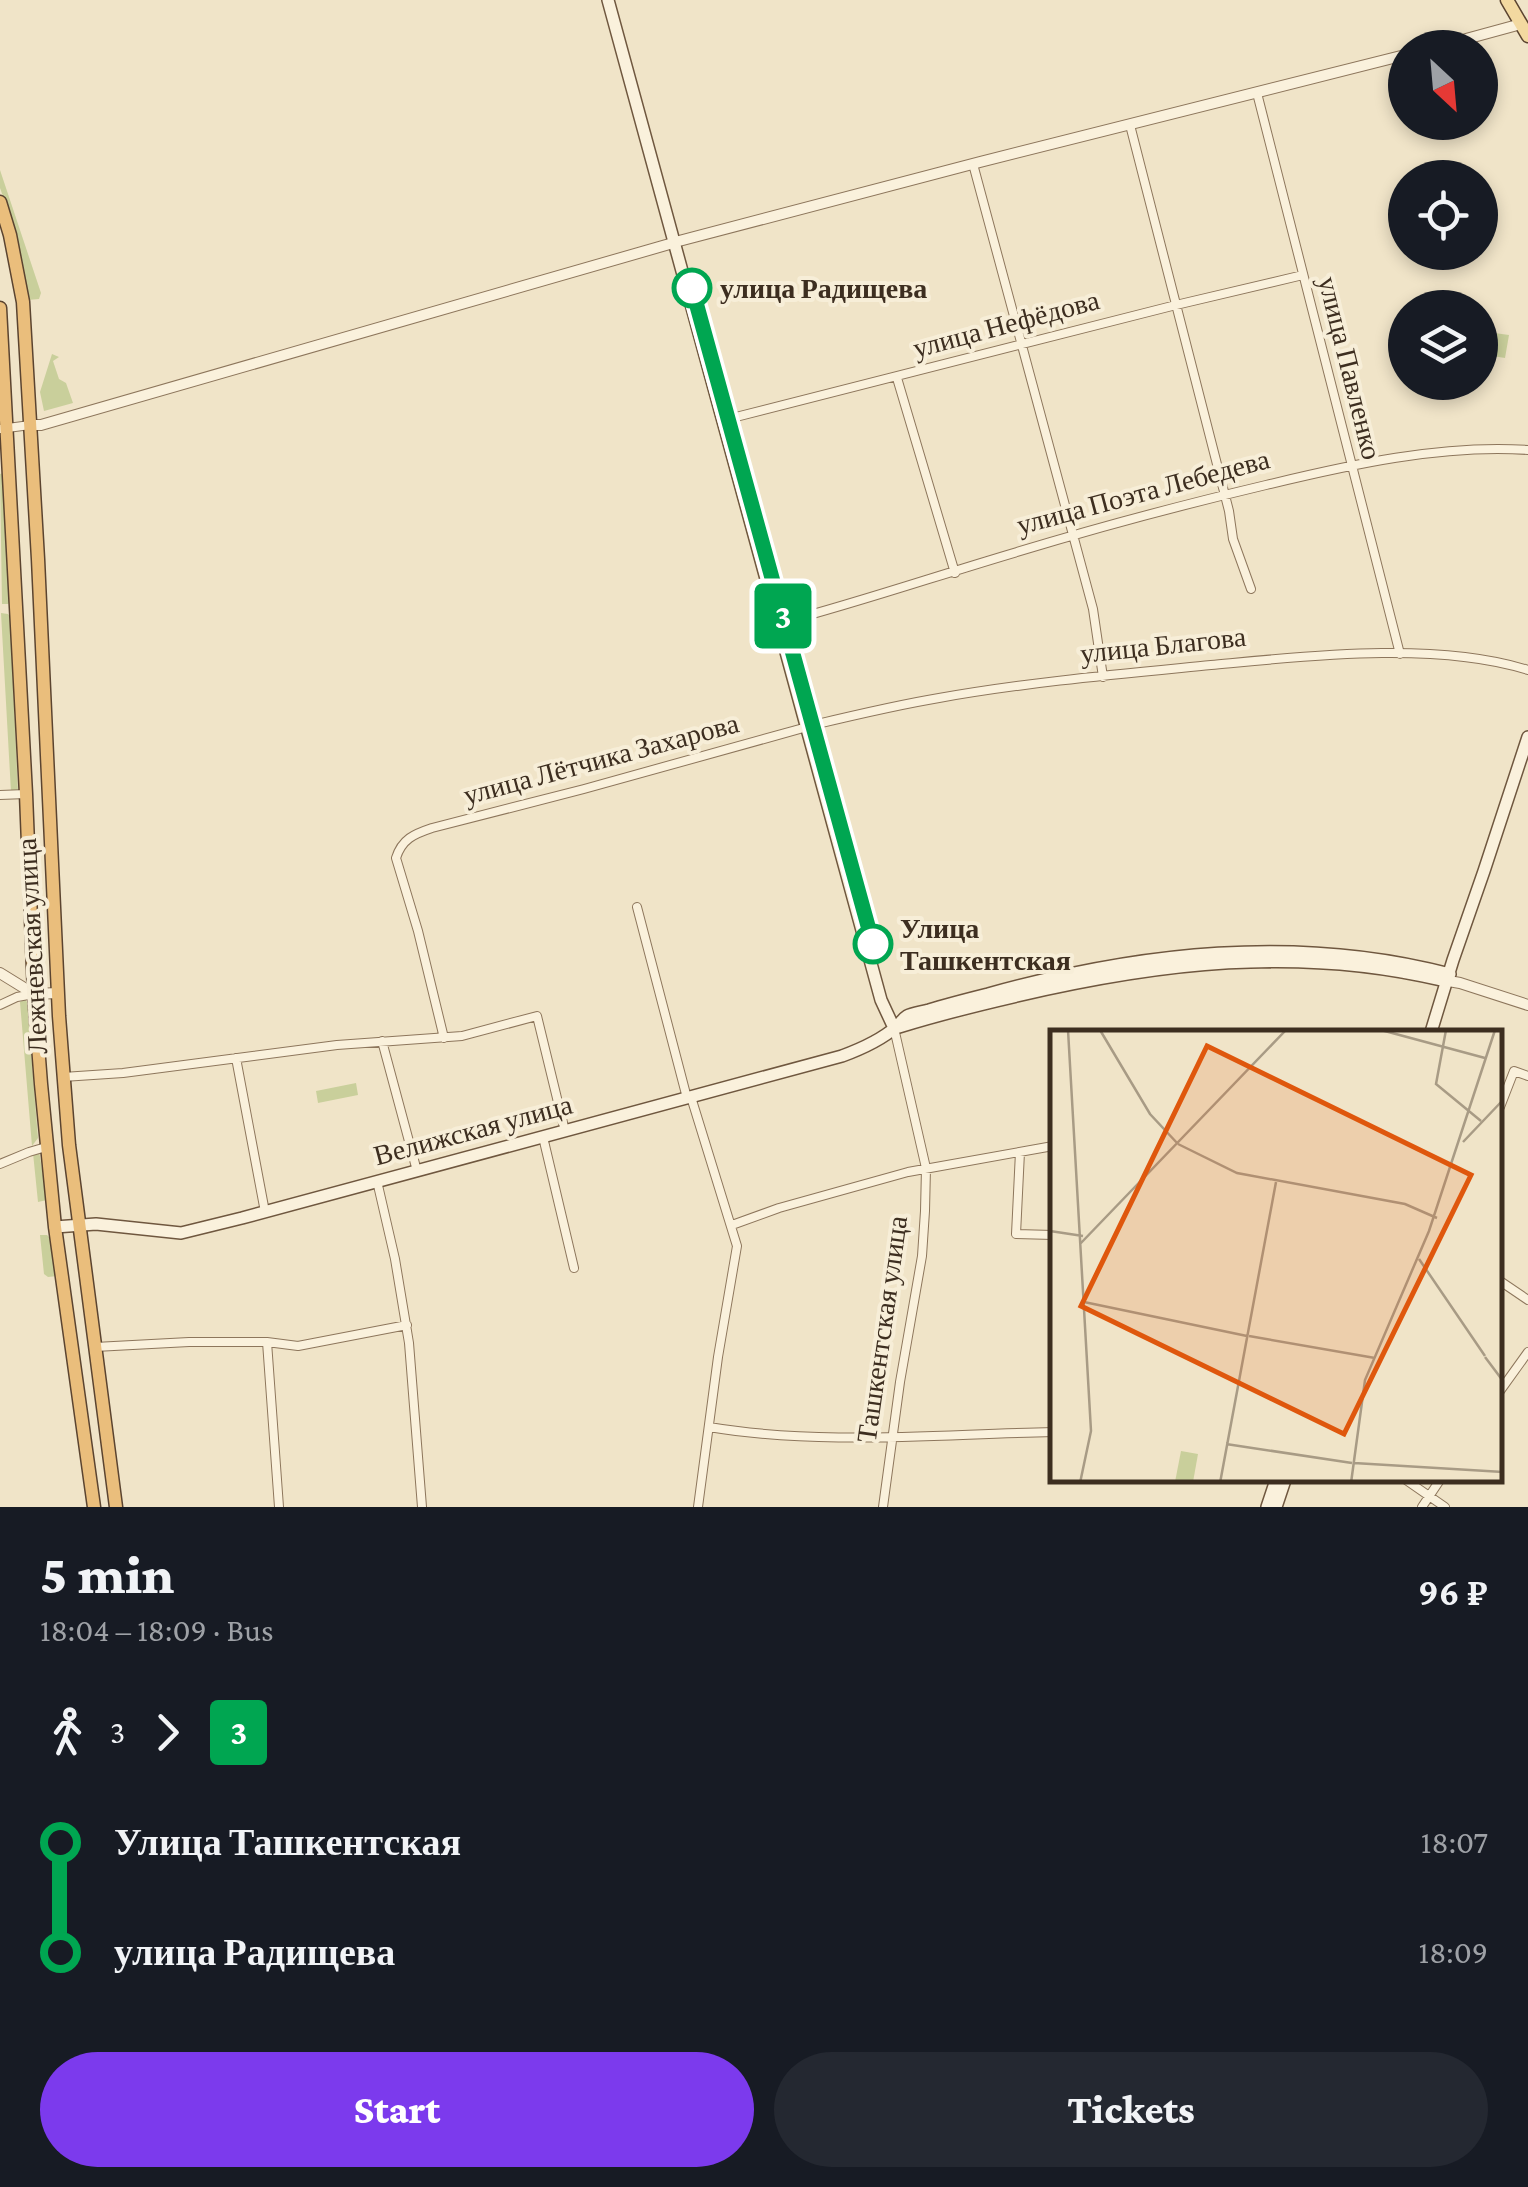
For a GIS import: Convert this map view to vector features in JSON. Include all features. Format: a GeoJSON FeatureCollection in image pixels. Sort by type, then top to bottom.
{"type":"FeatureCollection","features":[{"type":"Feature","properties":{"kind":"highway","name":"Лежневская улица"},"geometry":{"type":"LineString","coordinates":[[0,202],[23,302],[68,1146],[115,1506]]}},
{"type":"Feature","properties":{"kind":"highway","name":"Лежневская улица"},"geometry":{"type":"LineString","coordinates":[[0,308],[3,428],[46,1148],[94,1507]]}},
{"type":"Feature","properties":{"kind":"highway"},"geometry":{"type":"LineString","coordinates":[[105,1507],[115,1506]]}},
{"type":"Feature","properties":{"kind":"main road","name":"Ташкентская улица"},"geometry":{"type":"LineString","coordinates":[[612,0],[888,1009],[903,1022]]}},
{"type":"Feature","properties":{"kind":"main road"},"geometry":{"type":"LineString","coordinates":[[1507,0],[1524,30]]}},
{"type":"Feature","properties":{"kind":"main road"},"geometry":{"type":"LineString","coordinates":[[1432,1030],[1528,737]]}},
{"type":"Feature","properties":{"kind":"main road","name":"Велижская улица"},"geometry":{"type":"LineString","coordinates":[[55,1227],[128,1226],[181,1233],[842,1056],[903,1022],[1080,971],[1199,954],[1326,953],[1401,963],[1448,978]]}},
{"type":"Feature","properties":{"kind":"main road"},"geometry":{"type":"LineString","coordinates":[[1424,1030],[1448,978]]}},
{"type":"Feature","properties":{"kind":"main road"},"geometry":{"type":"LineString","coordinates":[[1267,1507],[1275,1482]]}},
{"type":"Feature","properties":{"kind":"main road"},"geometry":{"type":"LineString","coordinates":[[1276,1507],[1284,1482]]}},
{"type":"Feature","properties":{"kind":"street"},"geometry":{"type":"LineString","coordinates":[[1498,35],[1524,30]]}},
{"type":"Feature","properties":{"kind":"street"},"geometry":{"type":"LineString","coordinates":[[3,428],[41,425],[676,242],[1388,59]]}},
{"type":"Feature","properties":{"kind":"street","name":"улица Павленко"},"geometry":{"type":"LineString","coordinates":[[1257,93],[1400,654]]}},
{"type":"Feature","properties":{"kind":"street"},"geometry":{"type":"LineString","coordinates":[[1130,125],[1233,539],[1251,589]]}},
{"type":"Feature","properties":{"kind":"street"},"geometry":{"type":"LineString","coordinates":[[973,164],[1093,609],[1103,676]]}},
{"type":"Feature","properties":{"kind":"street","name":"улица Нефёдова"},"geometry":{"type":"LineString","coordinates":[[725,420],[1303,275]]}},
{"type":"Feature","properties":{"kind":"street"},"geometry":{"type":"LineString","coordinates":[[897,378],[955,572]]}},
{"type":"Feature","properties":{"kind":"street","name":"улица Поэта Лебедева"},"geometry":{"type":"LineString","coordinates":[[781,623],[1073,536],[1352,465],[1450,452],[1528,450]]}},
{"type":"Feature","properties":{"kind":"street","name":"улица Благова"},"geometry":{"type":"LineString","coordinates":[[810,726],[940,698],[1103,676],[1267,660],[1400,654],[1486,660],[1528,670]]}},
{"type":"Feature","properties":{"kind":"street","name":"улица Лётчика Захарова"},"geometry":{"type":"LineString","coordinates":[[444,1038],[396,858],[409,837],[810,726]]}},
{"type":"Feature","properties":{"kind":"street"},"geometry":{"type":"LineString","coordinates":[[0,795],[26,794]]}},
{"type":"Feature","properties":{"kind":"street"},"geometry":{"type":"LineString","coordinates":[[637,908],[689,1098],[737,1246],[698,1507]]}},
{"type":"Feature","properties":{"kind":"street"},"geometry":{"type":"LineString","coordinates":[[0,973],[34,994]]}},
{"type":"Feature","properties":{"kind":"street","name":"Велижская улица"},"geometry":{"type":"LineString","coordinates":[[1448,978],[1528,1006]]}},
{"type":"Feature","properties":{"kind":"street"},"geometry":{"type":"LineString","coordinates":[[0,1005],[17,997],[58,994]]}},
{"type":"Feature","properties":{"kind":"street"},"geometry":{"type":"LineString","coordinates":[[63,1077],[382,1040],[462,1036],[537,1016],[565,1131]]}},
{"type":"Feature","properties":{"kind":"street","name":"Ташкентская улица"},"geometry":{"type":"LineString","coordinates":[[883,1507],[922,1256],[926,1168],[903,1022]]}},
{"type":"Feature","properties":{"kind":"street"},"geometry":{"type":"LineString","coordinates":[[382,1040],[417,1171]]}},
{"type":"Feature","properties":{"kind":"street"},"geometry":{"type":"LineString","coordinates":[[236,1058],[265,1212]]}},
{"type":"Feature","properties":{"kind":"street"},"geometry":{"type":"LineString","coordinates":[[1503,1099],[1514,1071],[1528,1076]]}},
{"type":"Feature","properties":{"kind":"street"},"geometry":{"type":"LineString","coordinates":[[544,1137],[574,1268]]}},
{"type":"Feature","properties":{"kind":"street"},"geometry":{"type":"LineString","coordinates":[[732,1225],[852,1186],[926,1168],[1050,1147]]}},
{"type":"Feature","properties":{"kind":"street"},"geometry":{"type":"LineString","coordinates":[[0,1164],[46,1148]]}},
{"type":"Feature","properties":{"kind":"street"},"geometry":{"type":"LineString","coordinates":[[1020,1152],[1016,1234],[1050,1236]]}},
{"type":"Feature","properties":{"kind":"street"},"geometry":{"type":"LineString","coordinates":[[378,1181],[410,1344],[422,1507]]}},
{"type":"Feature","properties":{"kind":"street"},"geometry":{"type":"LineString","coordinates":[[1503,1283],[1528,1300]]}},
{"type":"Feature","properties":{"kind":"street"},"geometry":{"type":"LineString","coordinates":[[95,1347],[189,1342],[298,1346],[406,1325]]}},
{"type":"Feature","properties":{"kind":"street"},"geometry":{"type":"LineString","coordinates":[[267,1342],[278,1507]]}},
{"type":"Feature","properties":{"kind":"street"},"geometry":{"type":"LineString","coordinates":[[1503,1387],[1528,1352]]}},
{"type":"Feature","properties":{"kind":"street"},"geometry":{"type":"LineString","coordinates":[[709,1427],[804,1437],[1050,1432]]}},
{"type":"Feature","properties":{"kind":"street"},"geometry":{"type":"LineString","coordinates":[[1409,1482],[1445,1507]]}},
{"type":"Feature","properties":{"kind":"street"},"geometry":{"type":"LineString","coordinates":[[1422,1507],[1439,1482]]}},
{"type":"Feature","properties":{"kind":"green space"},"geometry":{"type":"Polygon","coordinates":[[[0,170],[41,293],[39,299],[28,300],[16,233],[0,188],[0,170]]]}},
{"type":"Feature","properties":{"kind":"green space"},"geometry":{"type":"Polygon","coordinates":[[[1498,333],[1509,335],[1505,358],[1498,357],[1498,333]]]}},
{"type":"Feature","properties":{"kind":"green space"},"geometry":{"type":"Polygon","coordinates":[[[52,354],[59,357],[53,361],[73,403],[44,411],[40,392],[52,354]]]}},
{"type":"Feature","properties":{"kind":"green space"},"geometry":{"type":"Polygon","coordinates":[[[3,473],[10,602],[8,604],[2,604],[3,473]]]}},
{"type":"Feature","properties":{"kind":"green space"},"geometry":{"type":"Polygon","coordinates":[[[1,613],[10,617],[18,792],[11,792],[1,613]]]}},
{"type":"Feature","properties":{"kind":"green space"},"geometry":{"type":"Polygon","coordinates":[[[25,999],[38,1138],[32,1146],[20,1002],[25,999]]]}},
{"type":"Feature","properties":{"kind":"green space"},"geometry":{"type":"Polygon","coordinates":[[[356,1083],[358,1095],[318,1103],[316,1091],[356,1083]]]}},
{"type":"Feature","properties":{"kind":"green space"},"geometry":{"type":"Polygon","coordinates":[[[39,1151],[47,1200],[38,1202],[33,1153],[39,1151]]]}},
{"type":"Feature","properties":{"kind":"green space"},"geometry":{"type":"Polygon","coordinates":[[[40,1235],[52,1240],[58,1276],[44,1274],[40,1235]]]}},
{"type":"Feature","properties":{"kind":"bus line","name":"3"},"geometry":{"type":"LineString","coordinates":[[692,288],[873,944]]}},
{"type":"Feature","properties":{"kind":"place","name":"улица Радищева"},"geometry":{"type":"Point","coordinates":[692,288]}},
{"type":"Feature","properties":{"kind":"place","name":"Улица Ташкентская"},"geometry":{"type":"Point","coordinates":[873,944]}}]}
